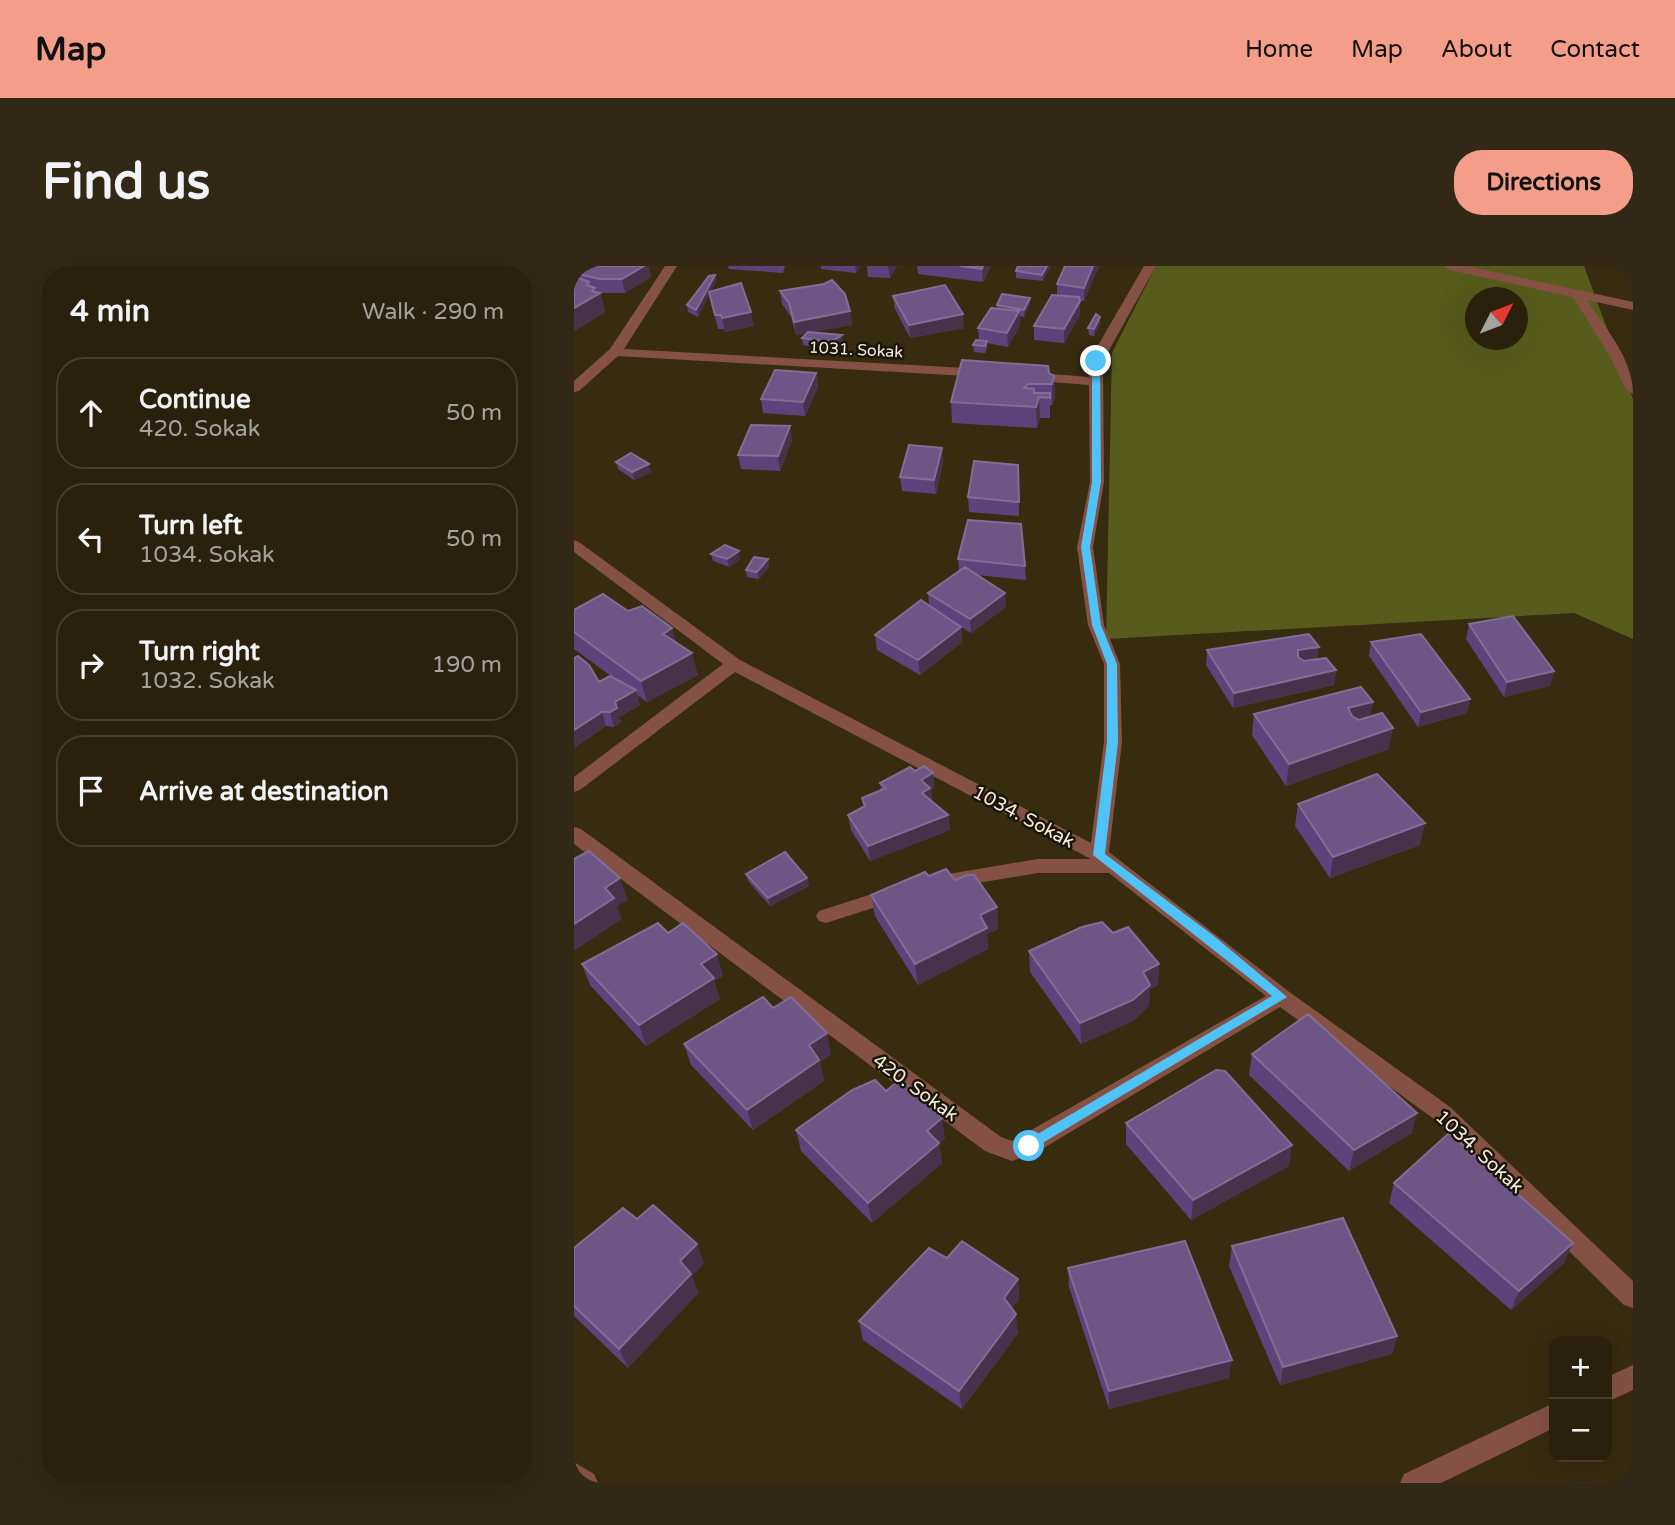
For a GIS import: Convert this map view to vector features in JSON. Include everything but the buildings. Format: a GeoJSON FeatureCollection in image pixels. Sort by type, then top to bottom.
{"type":"FeatureCollection","features":[{"type":"Feature","properties":{"kind":"street"},"geometry":{"type":"LineString","coordinates":[[574,388],[615,352],[671,266]]}},
{"type":"Feature","properties":{"kind":"street"},"geometry":{"type":"LineString","coordinates":[[826,916],[951,879],[1038,866],[1106,861],[1113,742],[1112,664],[1097,625],[1085,547],[1097,482],[1096,361],[1150,266]]}},
{"type":"Feature","properties":{"kind":"street"},"geometry":{"type":"LineString","coordinates":[[1450,266],[1633,306]]}},
{"type":"Feature","properties":{"kind":"street"},"geometry":{"type":"LineString","coordinates":[[1576,292],[1618,358],[1633,390]]}},
{"type":"Feature","properties":{"kind":"street","name":"1031. Sokak"},"geometry":{"type":"LineString","coordinates":[[615,352],[1096,382]]}},
{"type":"Feature","properties":{"kind":"street","name":"1034. Sokak"},"geometry":{"type":"LineString","coordinates":[[574,545],[734,664],[1106,861],[1210,939],[1281,997],[1443,1113],[1633,1297]]}},
{"type":"Feature","properties":{"kind":"street"},"geometry":{"type":"LineString","coordinates":[[574,786],[734,664]]}},
{"type":"Feature","properties":{"kind":"street","name":"420. Sokak"},"geometry":{"type":"LineString","coordinates":[[574,834],[993,1144],[1012,1151],[1029,1146],[1281,997]]}},
{"type":"Feature","properties":{"kind":"street"},"geometry":{"type":"LineString","coordinates":[[1612,1388],[1633,1377]]}},
{"type":"Feature","properties":{"kind":"street"},"geometry":{"type":"LineString","coordinates":[[1413,1483],[1549,1417]]}},
{"type":"Feature","properties":{"kind":"street"},"geometry":{"type":"LineString","coordinates":[[574,1475],[585,1483]]}},
{"type":"Feature","properties":{"kind":"green space"},"geometry":{"type":"Polygon","coordinates":[[[1156,266],[1584,266],[1633,399],[1633,639],[1574,613],[1106,639],[1112,353],[1156,266]]]}},
{"type":"Feature","properties":{"kind":"route"},"geometry":{"type":"LineString","coordinates":[[1029,1146],[1281,997],[1099,855],[1113,742],[1112,664],[1097,625],[1085,547],[1097,482],[1096,361]]}}]}
